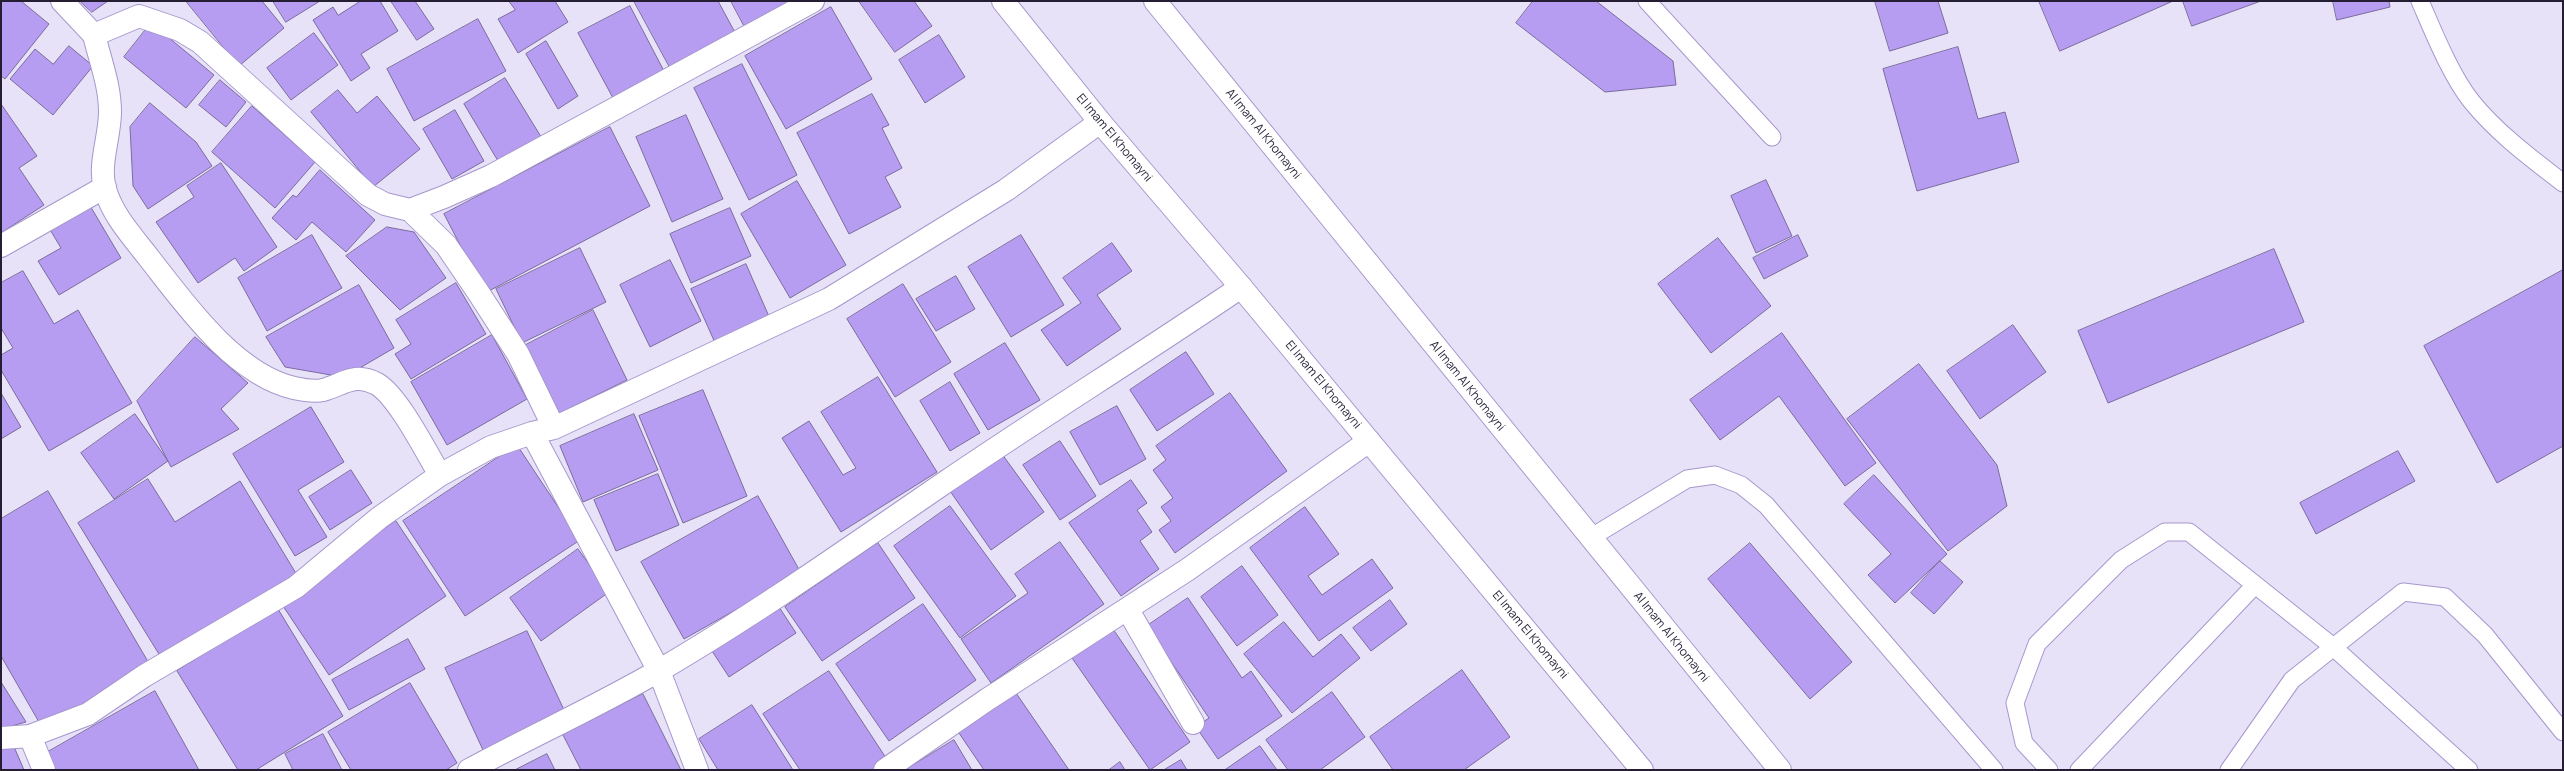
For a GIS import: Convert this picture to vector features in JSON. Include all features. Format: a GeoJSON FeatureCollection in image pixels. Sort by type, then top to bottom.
{"type":"FeatureCollection","features":[{"type":"Feature","properties":{"kind":"main road"},"geometry":{"type":"LineString","coordinates":[[62,1],[94,34],[109,90],[110,113],[104,157],[105,187],[118,218],[183,303],[217,338],[263,376],[294,388],[321,390],[343,380],[361,378],[386,390],[440,475]]}},
{"type":"Feature","properties":{"kind":"main road"},"geometry":{"type":"LineString","coordinates":[[410,210],[491,176],[813,1]]}},
{"type":"Feature","properties":{"kind":"main road","name":"El Imam El Khomayni"},"geometry":{"type":"LineString","coordinates":[[1003,1],[1100,122],[1241,287],[1642,770]]}},
{"type":"Feature","properties":{"kind":"main road","name":"Al Imam Al Khomayni"},"geometry":{"type":"LineString","coordinates":[[1155,1],[1780,770]]}},
{"type":"Feature","properties":{"kind":"main road"},"geometry":{"type":"LineString","coordinates":[[94,34],[143,9],[200,42],[368,195],[385,204],[410,210],[446,245],[478,292],[518,354],[554,428]]}},
{"type":"Feature","properties":{"kind":"main road"},"geometry":{"type":"LineString","coordinates":[[1,738],[30,736],[88,714],[144,676],[296,587],[379,518],[440,475],[491,447],[532,433],[554,428],[829,299],[1006,190],[1100,122]]}},
{"type":"Feature","properties":{"kind":"main road"},"geometry":{"type":"LineString","coordinates":[[1,246],[105,187]]}},
{"type":"Feature","properties":{"kind":"main road"},"geometry":{"type":"LineString","coordinates":[[470,770],[659,671],[843,554],[952,477],[1147,351],[1241,287]]}},
{"type":"Feature","properties":{"kind":"main road"},"geometry":{"type":"LineString","coordinates":[[532,433],[659,671],[697,770]]}},
{"type":"Feature","properties":{"kind":"main road"},"geometry":{"type":"LineString","coordinates":[[886,770],[988,698],[1128,610],[1369,441]]}},
{"type":"Feature","properties":{"kind":"main road"},"geometry":{"type":"LineString","coordinates":[[1128,610],[1193,723]]}},
{"type":"Feature","properties":{"kind":"main road"},"geometry":{"type":"LineString","coordinates":[[30,736],[44,770]]}},
{"type":"Feature","properties":{"kind":"lane"},"geometry":{"type":"LineString","coordinates":[[1647,1],[1772,137]]}},
{"type":"Feature","properties":{"kind":"lane"},"geometry":{"type":"LineString","coordinates":[[2420,1],[2438,43],[2471,101],[2505,138],[2563,183]]}},
{"type":"Feature","properties":{"kind":"lane"},"geometry":{"type":"LineString","coordinates":[[1590,538],[1687,479],[1715,475],[1740,485],[1766,505],[1994,770]]}},
{"type":"Feature","properties":{"kind":"lane"},"geometry":{"type":"LineString","coordinates":[[2048,770],[2024,743],[2014,703],[2037,644],[2121,560],[2165,532],[2189,532],[2332,646],[2469,770]]}},
{"type":"Feature","properties":{"kind":"lane"},"geometry":{"type":"LineString","coordinates":[[2079,770],[2255,585]]}},
{"type":"Feature","properties":{"kind":"lane"},"geometry":{"type":"LineString","coordinates":[[2228,770],[2292,680],[2332,646],[2403,592],[2445,597],[2485,635],[2563,732]]}},
{"type":"Feature","properties":{"kind":"building"},"geometry":{"type":"Polygon","coordinates":[[[1,1],[21,1],[49,24],[5,79],[1,76],[1,1]]]}},
{"type":"Feature","properties":{"kind":"building"},"geometry":{"type":"Polygon","coordinates":[[[80,1],[108,1],[92,12],[80,1]]]}},
{"type":"Feature","properties":{"kind":"building"},"geometry":{"type":"Polygon","coordinates":[[[186,1],[262,1],[284,28],[239,66],[186,1]]]}},
{"type":"Feature","properties":{"kind":"building"},"geometry":{"type":"Polygon","coordinates":[[[273,1],[320,1],[286,22],[273,1]]]}},
{"type":"Feature","properties":{"kind":"building"},"geometry":{"type":"Polygon","coordinates":[[[361,1],[380,1],[398,31],[361,54],[370,68],[351,81],[313,20],[333,7],[338,15],[361,1]]]}},
{"type":"Feature","properties":{"kind":"building"},"geometry":{"type":"Polygon","coordinates":[[[391,1],[415,1],[434,29],[417,40],[391,1]]]}},
{"type":"Feature","properties":{"kind":"building"},"geometry":{"type":"Polygon","coordinates":[[[509,1],[555,1],[568,22],[518,53],[498,19],[515,10],[509,1]]]}},
{"type":"Feature","properties":{"kind":"building"},"geometry":{"type":"Polygon","coordinates":[[[634,1],[718,1],[738,38],[673,73],[634,1]]]}},
{"type":"Feature","properties":{"kind":"building"},"geometry":{"type":"Polygon","coordinates":[[[731,1],[801,1],[747,31],[731,1]]]}},
{"type":"Feature","properties":{"kind":"building"},"geometry":{"type":"Polygon","coordinates":[[[859,1],[914,1],[932,26],[895,52],[859,1]]]}},
{"type":"Feature","properties":{"kind":"building"},"geometry":{"type":"Polygon","coordinates":[[[1533,1],[1596,1],[1673,61],[1676,85],[1605,92],[1516,23],[1533,1]]]}},
{"type":"Feature","properties":{"kind":"building"},"geometry":{"type":"Polygon","coordinates":[[[1875,1],[1938,1],[1948,33],[1890,51],[1875,1]]]}},
{"type":"Feature","properties":{"kind":"building"},"geometry":{"type":"Polygon","coordinates":[[[2039,1],[2173,1],[2060,51],[2039,1]]]}},
{"type":"Feature","properties":{"kind":"building"},"geometry":{"type":"Polygon","coordinates":[[[2183,1],[2261,1],[2192,26],[2183,1]]]}},
{"type":"Feature","properties":{"kind":"building"},"geometry":{"type":"Polygon","coordinates":[[[2333,1],[2389,1],[2390,7],[2337,20],[2333,1]]]}},
{"type":"Feature","properties":{"kind":"building"},"geometry":{"type":"Polygon","coordinates":[[[630,6],[664,71],[613,98],[578,33],[630,6]]]}},
{"type":"Feature","properties":{"kind":"building"},"geometry":{"type":"Polygon","coordinates":[[[831,7],[872,79],[786,129],[745,56],[831,7]]]}},
{"type":"Feature","properties":{"kind":"building"},"geometry":{"type":"Polygon","coordinates":[[[478,19],[506,71],[414,121],[387,69],[478,19]]]}},
{"type":"Feature","properties":{"kind":"building"},"geometry":{"type":"Polygon","coordinates":[[[151,23],[214,75],[186,108],[124,57],[151,23]]]}},
{"type":"Feature","properties":{"kind":"building"},"geometry":{"type":"Polygon","coordinates":[[[314,33],[338,65],[291,100],[267,68],[314,33]]]}},
{"type":"Feature","properties":{"kind":"building"},"geometry":{"type":"Polygon","coordinates":[[[939,35],[965,77],[925,103],[899,60],[939,35]]]}},
{"type":"Feature","properties":{"kind":"building"},"geometry":{"type":"Polygon","coordinates":[[[546,41],[578,96],[558,109],[526,54],[546,41]]]}},
{"type":"Feature","properties":{"kind":"building"},"geometry":{"type":"Polygon","coordinates":[[[69,46],[93,66],[53,115],[10,79],[35,49],[53,64],[69,46]]]}},
{"type":"Feature","properties":{"kind":"building"},"geometry":{"type":"Polygon","coordinates":[[[1958,47],[1978,119],[2005,112],[2019,162],[1917,191],[1883,69],[1958,47]]]}},
{"type":"Feature","properties":{"kind":"building"},"geometry":{"type":"Polygon","coordinates":[[[742,64],[797,175],[749,200],[694,88],[742,64]]]}},
{"type":"Feature","properties":{"kind":"building"},"geometry":{"type":"Polygon","coordinates":[[[505,78],[543,140],[501,166],[464,104],[505,78]]]}},
{"type":"Feature","properties":{"kind":"building"},"geometry":{"type":"Polygon","coordinates":[[[220,80],[246,102],[226,127],[199,105],[220,80]]]}},
{"type":"Feature","properties":{"kind":"building"},"geometry":{"type":"Polygon","coordinates":[[[338,90],[357,113],[377,96],[420,149],[373,187],[311,112],[338,90]]]}},
{"type":"Feature","properties":{"kind":"building"},"geometry":{"type":"Polygon","coordinates":[[[872,94],[889,125],[882,128],[902,168],[885,177],[901,207],[849,234],[797,133],[872,94]]]}},
{"type":"Feature","properties":{"kind":"building"},"geometry":{"type":"Polygon","coordinates":[[[150,103],[196,142],[212,166],[148,209],[133,186],[130,127],[150,103]]]}},
{"type":"Feature","properties":{"kind":"building"},"geometry":{"type":"Polygon","coordinates":[[[1,104],[37,156],[19,168],[44,205],[1,233],[1,104]]]}},
{"type":"Feature","properties":{"kind":"building"},"geometry":{"type":"Polygon","coordinates":[[[252,106],[315,162],[275,208],[212,152],[252,106]]]}},
{"type":"Feature","properties":{"kind":"building"},"geometry":{"type":"Polygon","coordinates":[[[455,110],[484,161],[452,179],[423,129],[455,110]]]}},
{"type":"Feature","properties":{"kind":"building"},"geometry":{"type":"Polygon","coordinates":[[[686,115],[723,199],[672,222],[636,137],[686,115]]]}},
{"type":"Feature","properties":{"kind":"building"},"geometry":{"type":"Polygon","coordinates":[[[610,127],[650,206],[485,293],[444,214],[610,127]]]}},
{"type":"Feature","properties":{"kind":"building"},"geometry":{"type":"Polygon","coordinates":[[[221,163],[277,247],[244,271],[235,258],[198,283],[156,222],[194,197],[187,186],[221,163]]]}},
{"type":"Feature","properties":{"kind":"building"},"geometry":{"type":"Polygon","coordinates":[[[320,170],[375,220],[346,252],[312,222],[296,240],[272,218],[293,195],[296,197],[320,170]]]}},
{"type":"Feature","properties":{"kind":"building"},"geometry":{"type":"Polygon","coordinates":[[[1766,180],[1792,236],[1756,253],[1731,196],[1766,180]]]}},
{"type":"Feature","properties":{"kind":"building"},"geometry":{"type":"Polygon","coordinates":[[[797,181],[846,265],[790,298],[741,214],[797,181]]]}},
{"type":"Feature","properties":{"kind":"building"},"geometry":{"type":"Polygon","coordinates":[[[89,204],[121,258],[59,295],[38,261],[61,248],[49,228],[89,204]]]}},
{"type":"Feature","properties":{"kind":"building"},"geometry":{"type":"Polygon","coordinates":[[[730,208],[751,256],[691,283],[670,234],[730,208]]]}},
{"type":"Feature","properties":{"kind":"building"},"geometry":{"type":"Polygon","coordinates":[[[387,227],[414,232],[446,278],[400,310],[346,256],[387,227]]]}},
{"type":"Feature","properties":{"kind":"building"},"geometry":{"type":"Polygon","coordinates":[[[312,235],[342,288],[267,331],[238,278],[312,235]]]}},
{"type":"Feature","properties":{"kind":"building"},"geometry":{"type":"Polygon","coordinates":[[[1021,235],[1064,305],[1011,337],[968,267],[1021,235]]]}},
{"type":"Feature","properties":{"kind":"building"},"geometry":{"type":"Polygon","coordinates":[[[1798,235],[1808,256],[1764,279],[1753,258],[1798,235]]]}},
{"type":"Feature","properties":{"kind":"building"},"geometry":{"type":"Polygon","coordinates":[[[1718,238],[1771,306],[1711,353],[1658,284],[1718,238]]]}},
{"type":"Feature","properties":{"kind":"building"},"geometry":{"type":"Polygon","coordinates":[[[1112,243],[1132,271],[1097,295],[1121,329],[1067,366],[1041,330],[1081,303],[1063,278],[1112,243]]]}},
{"type":"Feature","properties":{"kind":"building"},"geometry":{"type":"Polygon","coordinates":[[[580,248],[606,302],[522,343],[496,289],[580,248]]]}},
{"type":"Feature","properties":{"kind":"building"},"geometry":{"type":"Polygon","coordinates":[[[2274,249],[2304,322],[2108,403],[2078,331],[2274,249]]]}},
{"type":"Feature","properties":{"kind":"building"},"geometry":{"type":"Polygon","coordinates":[[[670,260],[701,321],[650,347],[620,285],[670,260]]]}},
{"type":"Feature","properties":{"kind":"building"},"geometry":{"type":"Polygon","coordinates":[[[746,264],[771,321],[716,345],[691,289],[746,264]]]}},
{"type":"Feature","properties":{"kind":"building"},"geometry":{"type":"Polygon","coordinates":[[[2563,270],[2563,446],[2497,483],[2424,346],[2563,270]]]}},
{"type":"Feature","properties":{"kind":"building"},"geometry":{"type":"Polygon","coordinates":[[[23,271],[54,324],[78,310],[132,403],[49,451],[1,370],[1,355],[13,348],[1,328],[1,283],[23,271]]]}},
{"type":"Feature","properties":{"kind":"building"},"geometry":{"type":"Polygon","coordinates":[[[956,276],[975,309],[936,331],[916,299],[956,276]]]}},
{"type":"Feature","properties":{"kind":"building"},"geometry":{"type":"Polygon","coordinates":[[[456,283],[486,334],[411,379],[395,354],[411,344],[396,320],[456,283]]]}},
{"type":"Feature","properties":{"kind":"building"},"geometry":{"type":"Polygon","coordinates":[[[903,284],[951,362],[895,397],[847,319],[903,284]]]}},
{"type":"Feature","properties":{"kind":"building"},"geometry":{"type":"Polygon","coordinates":[[[359,285],[394,348],[358,369],[331,375],[285,367],[266,337],[359,285]]]}},
{"type":"Feature","properties":{"kind":"building"},"geometry":{"type":"Polygon","coordinates":[[[593,310],[627,380],[556,415],[522,347],[593,310]]]}},
{"type":"Feature","properties":{"kind":"building"},"geometry":{"type":"Polygon","coordinates":[[[2013,325],[2046,372],[1980,419],[1947,371],[2013,325]]]}},
{"type":"Feature","properties":{"kind":"building"},"geometry":{"type":"Polygon","coordinates":[[[1782,333],[1876,463],[1845,486],[1779,396],[1720,440],[1690,400],[1782,333]]]}},
{"type":"Feature","properties":{"kind":"building"},"geometry":{"type":"Polygon","coordinates":[[[492,335],[527,399],[447,445],[411,382],[492,335]]]}},
{"type":"Feature","properties":{"kind":"building"},"geometry":{"type":"Polygon","coordinates":[[[195,337],[248,383],[221,409],[239,429],[171,467],[137,401],[195,337]]]}},
{"type":"Feature","properties":{"kind":"building"},"geometry":{"type":"Polygon","coordinates":[[[1005,343],[1040,400],[988,430],[954,374],[1005,343]]]}},
{"type":"Feature","properties":{"kind":"building"},"geometry":{"type":"Polygon","coordinates":[[[1186,352],[1214,394],[1157,431],[1130,390],[1186,352]]]}},
{"type":"Feature","properties":{"kind":"building"},"geometry":{"type":"Polygon","coordinates":[[[1919,364],[1997,465],[2007,506],[1948,551],[1847,419],[1919,364]]]}},
{"type":"Feature","properties":{"kind":"building"},"geometry":{"type":"Polygon","coordinates":[[[878,377],[937,472],[841,532],[782,438],[809,421],[843,475],[856,468],[821,412],[878,377]]]}},
{"type":"Feature","properties":{"kind":"building"},"geometry":{"type":"Polygon","coordinates":[[[950,382],[980,433],[950,451],[920,401],[950,382]]]}},
{"type":"Feature","properties":{"kind":"building"},"geometry":{"type":"Polygon","coordinates":[[[703,390],[747,496],[683,523],[639,416],[703,390]]]}},
{"type":"Feature","properties":{"kind":"building"},"geometry":{"type":"Polygon","coordinates":[[[1,393],[21,427],[1,439],[1,393]]]}},
{"type":"Feature","properties":{"kind":"building"},"geometry":{"type":"Polygon","coordinates":[[[1230,393],[1287,471],[1175,553],[1159,530],[1171,521],[1161,507],[1173,498],[1153,470],[1166,460],[1156,446],[1230,393]]]}},
{"type":"Feature","properties":{"kind":"building"},"geometry":{"type":"Polygon","coordinates":[[[1117,406],[1146,459],[1100,485],[1070,432],[1117,406]]]}},
{"type":"Feature","properties":{"kind":"building"},"geometry":{"type":"Polygon","coordinates":[[[311,407],[344,462],[298,490],[327,537],[295,556],[233,454],[311,407]]]}},
{"type":"Feature","properties":{"kind":"building"},"geometry":{"type":"Polygon","coordinates":[[[135,414],[168,461],[114,499],[81,453],[135,414]]]}},
{"type":"Feature","properties":{"kind":"building"},"geometry":{"type":"Polygon","coordinates":[[[634,414],[658,470],[583,502],[560,446],[634,414]]]}},
{"type":"Feature","properties":{"kind":"building"},"geometry":{"type":"Polygon","coordinates":[[[1060,441],[1096,496],[1060,520],[1023,465],[1060,441]]]}},
{"type":"Feature","properties":{"kind":"building"},"geometry":{"type":"Polygon","coordinates":[[[517,445],[580,540],[465,616],[403,521],[517,445]]]}},
{"type":"Feature","properties":{"kind":"building"},"geometry":{"type":"Polygon","coordinates":[[[2398,451],[2415,481],[2316,534],[2300,503],[2398,451]]]}},
{"type":"Feature","properties":{"kind":"building"},"geometry":{"type":"Polygon","coordinates":[[[1002,454],[1044,512],[991,550],[950,491],[1002,454]]]}},
{"type":"Feature","properties":{"kind":"building"},"geometry":{"type":"Polygon","coordinates":[[[351,470],[372,503],[330,530],[309,497],[351,470]]]}},
{"type":"Feature","properties":{"kind":"building"},"geometry":{"type":"Polygon","coordinates":[[[658,474],[679,525],[616,551],[594,500],[658,474]]]}},
{"type":"Feature","properties":{"kind":"building"},"geometry":{"type":"Polygon","coordinates":[[[1874,475],[1947,554],[1895,603],[1868,575],[1891,554],[1844,504],[1874,475]]]}},
{"type":"Feature","properties":{"kind":"building"},"geometry":{"type":"Polygon","coordinates":[[[148,479],[175,522],[240,481],[297,575],[162,659],[78,523],[148,479]]]}},
{"type":"Feature","properties":{"kind":"building"},"geometry":{"type":"Polygon","coordinates":[[[1131,480],[1147,503],[1137,510],[1152,532],[1140,541],[1159,569],[1121,596],[1069,523],[1131,480]]]}},
{"type":"Feature","properties":{"kind":"building"},"geometry":{"type":"Polygon","coordinates":[[[48,491],[150,665],[43,729],[1,656],[1,519],[48,491]]]}},
{"type":"Feature","properties":{"kind":"building"},"geometry":{"type":"Polygon","coordinates":[[[758,496],[801,573],[684,639],[641,562],[758,496]]]}},
{"type":"Feature","properties":{"kind":"building"},"geometry":{"type":"Polygon","coordinates":[[[950,506],[1016,596],[960,638],[894,546],[950,506]]]}},
{"type":"Feature","properties":{"kind":"building"},"geometry":{"type":"Polygon","coordinates":[[[1305,507],[1339,554],[1308,576],[1322,595],[1372,559],[1393,588],[1319,641],[1250,548],[1305,507]]]}},
{"type":"Feature","properties":{"kind":"building"},"geometry":{"type":"Polygon","coordinates":[[[396,521],[446,596],[329,675],[279,600],[396,521]]]}},
{"type":"Feature","properties":{"kind":"building"},"geometry":{"type":"Polygon","coordinates":[[[1060,542],[1104,604],[991,683],[961,639],[1028,593],[1015,574],[1060,542]]]}},
{"type":"Feature","properties":{"kind":"building"},"geometry":{"type":"Polygon","coordinates":[[[878,543],[915,598],[822,661],[785,607],[878,543]]]}},
{"type":"Feature","properties":{"kind":"building"},"geometry":{"type":"Polygon","coordinates":[[[1750,543],[1852,662],[1810,699],[1708,579],[1750,543]]]}},
{"type":"Feature","properties":{"kind":"building"},"geometry":{"type":"Polygon","coordinates":[[[578,549],[609,592],[541,641],[510,598],[578,549]]]}},
{"type":"Feature","properties":{"kind":"building"},"geometry":{"type":"Polygon","coordinates":[[[1940,561],[1963,582],[1934,614],[1911,593],[1940,561]]]}},
{"type":"Feature","properties":{"kind":"building"},"geometry":{"type":"Polygon","coordinates":[[[1242,566],[1278,615],[1237,646],[1201,597],[1242,566]]]}},
{"type":"Feature","properties":{"kind":"building"},"geometry":{"type":"Polygon","coordinates":[[[1188,598],[1242,678],[1251,671],[1282,716],[1218,759],[1196,727],[1209,718],[1147,626],[1188,598]]]}},
{"type":"Feature","properties":{"kind":"building"},"geometry":{"type":"Polygon","coordinates":[[[1390,600],[1407,624],[1371,651],[1353,628],[1390,600]]]}},
{"type":"Feature","properties":{"kind":"building"},"geometry":{"type":"Polygon","coordinates":[[[923,604],[976,680],[889,741],[836,664],[923,604]]]}},
{"type":"Feature","properties":{"kind":"building"},"geometry":{"type":"Polygon","coordinates":[[[779,607],[796,633],[729,677],[712,651],[779,607]]]}},
{"type":"Feature","properties":{"kind":"building"},"geometry":{"type":"Polygon","coordinates":[[[278,609],[343,716],[256,770],[238,770],[177,671],[278,609]]]}},
{"type":"Feature","properties":{"kind":"building"},"geometry":{"type":"Polygon","coordinates":[[[1284,622],[1313,657],[1341,634],[1360,658],[1292,713],[1244,654],[1284,622]]]}},
{"type":"Feature","properties":{"kind":"building"},"geometry":{"type":"Polygon","coordinates":[[[1113,629],[1190,742],[1150,770],[1072,658],[1113,629]]]}},
{"type":"Feature","properties":{"kind":"building"},"geometry":{"type":"Polygon","coordinates":[[[527,631],[565,712],[483,750],[445,668],[527,631]]]}},
{"type":"Feature","properties":{"kind":"building"},"geometry":{"type":"Polygon","coordinates":[[[408,639],[425,669],[349,710],[332,680],[408,639]]]}},
{"type":"Feature","properties":{"kind":"building"},"geometry":{"type":"Polygon","coordinates":[[[1462,670],[1510,737],[1464,770],[1393,770],[1370,737],[1462,670]]]}},
{"type":"Feature","properties":{"kind":"building"},"geometry":{"type":"Polygon","coordinates":[[[829,671],[888,761],[875,770],[800,770],[763,714],[829,671]]]}},
{"type":"Feature","properties":{"kind":"building"},"geometry":{"type":"Polygon","coordinates":[[[1,682],[26,722],[1,729],[1,682]]]}},
{"type":"Feature","properties":{"kind":"building"},"geometry":{"type":"Polygon","coordinates":[[[410,683],[457,763],[446,770],[351,770],[328,732],[410,683]]]}},
{"type":"Feature","properties":{"kind":"building"},"geometry":{"type":"Polygon","coordinates":[[[155,691],[199,770],[55,770],[46,753],[155,691]]]}},
{"type":"Feature","properties":{"kind":"building"},"geometry":{"type":"Polygon","coordinates":[[[1332,692],[1365,737],[1320,770],[1288,770],[1266,740],[1332,692]]]}},
{"type":"Feature","properties":{"kind":"building"},"geometry":{"type":"Polygon","coordinates":[[[1016,693],[1069,770],[984,770],[959,733],[1016,693]]]}},
{"type":"Feature","properties":{"kind":"building"},"geometry":{"type":"Polygon","coordinates":[[[643,694],[681,770],[581,770],[563,735],[643,694]]]}},
{"type":"Feature","properties":{"kind":"building"},"geometry":{"type":"Polygon","coordinates":[[[752,705],[793,770],[718,770],[699,739],[752,705]]]}},
{"type":"Feature","properties":{"kind":"building"},"geometry":{"type":"Polygon","coordinates":[[[323,734],[342,770],[293,770],[285,754],[323,734]]]}},
{"type":"Feature","properties":{"kind":"building"},"geometry":{"type":"Polygon","coordinates":[[[954,740],[972,770],[905,770],[954,740]]]}},
{"type":"Feature","properties":{"kind":"building"},"geometry":{"type":"Polygon","coordinates":[[[12,742],[24,770],[1,770],[1,747],[12,742]]]}},
{"type":"Feature","properties":{"kind":"building"},"geometry":{"type":"Polygon","coordinates":[[[1260,746],[1277,770],[1225,770],[1260,746]]]}},
{"type":"Feature","properties":{"kind":"building"},"geometry":{"type":"Polygon","coordinates":[[[547,754],[555,770],[515,770],[547,754]]]}},
{"type":"Feature","properties":{"kind":"building"},"geometry":{"type":"Polygon","coordinates":[[[1181,760],[1187,770],[1164,770],[1181,760]]]}},
{"type":"Feature","properties":{"kind":"building"},"geometry":{"type":"Polygon","coordinates":[[[1120,762],[1125,770],[1109,770],[1120,762]]]}}]}
